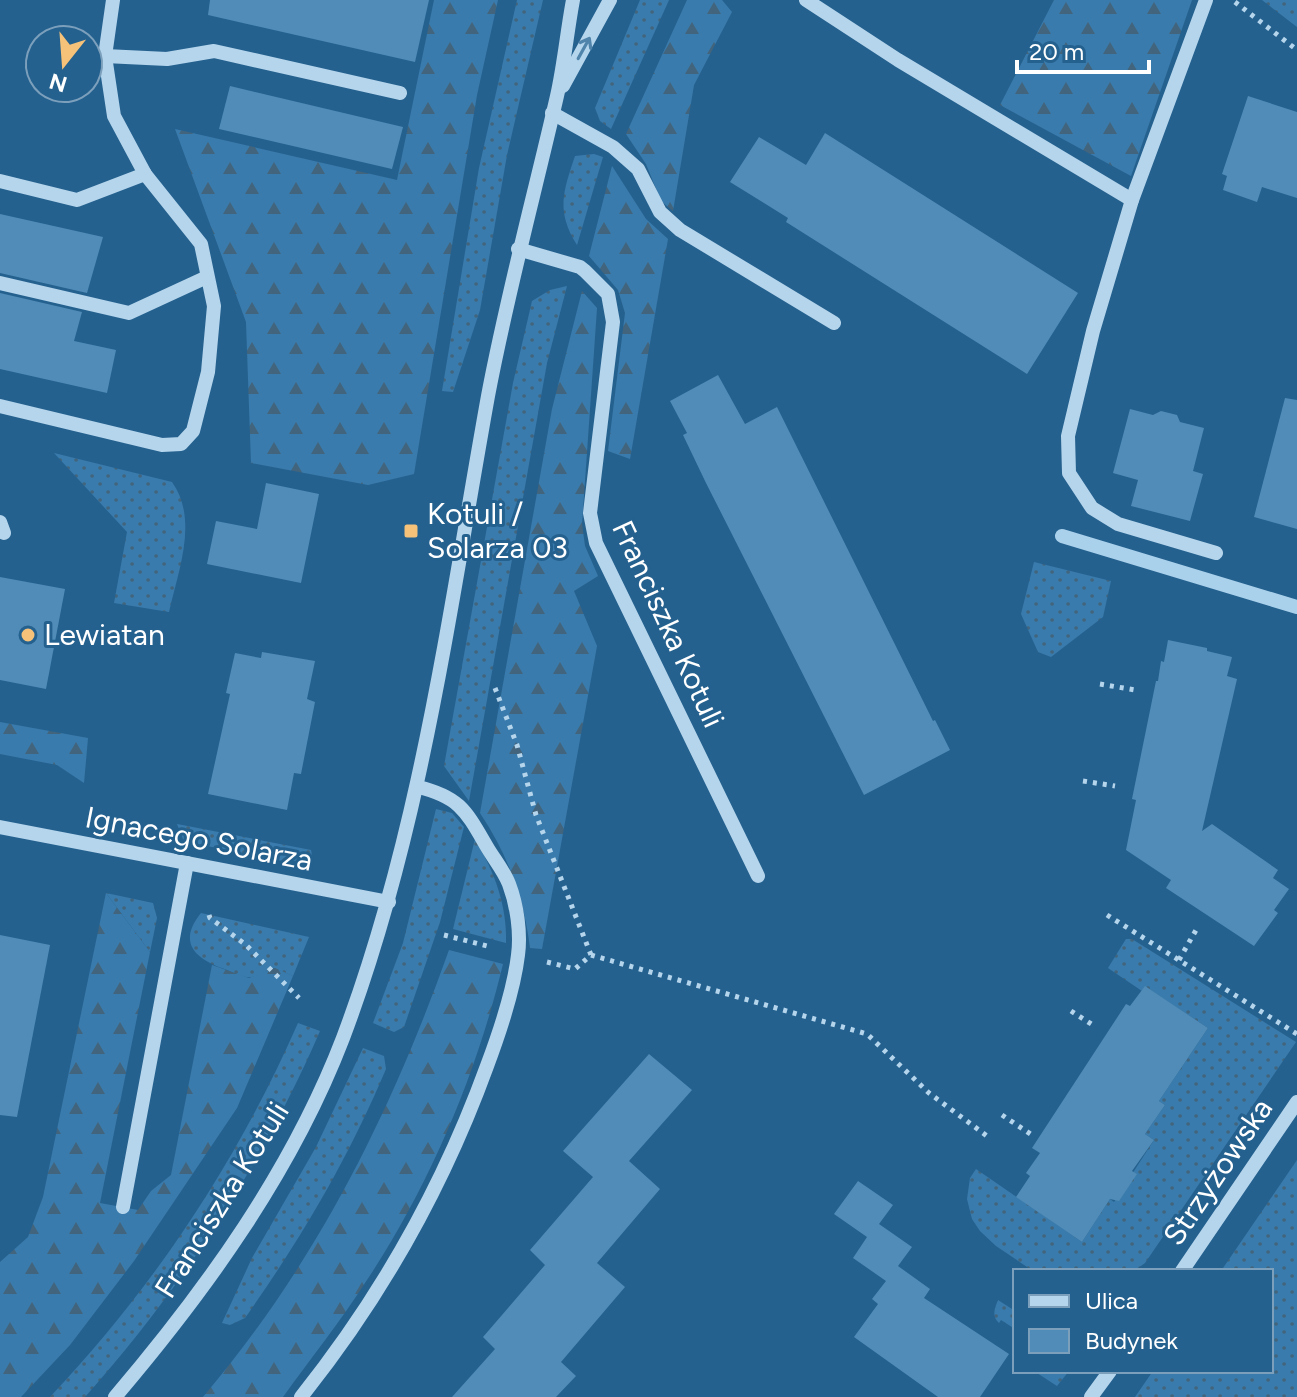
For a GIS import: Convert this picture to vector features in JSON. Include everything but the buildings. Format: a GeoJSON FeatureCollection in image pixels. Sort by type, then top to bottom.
{"type":"FeatureCollection","features":[{"type":"Feature","properties":{"kind":"street"},"geometry":{"type":"LineString","coordinates":[[0,406],[162,445],[181,444],[193,431],[208,372],[214,306],[201,244],[145,174],[114,116],[105,56],[113,0]]}},
{"type":"Feature","properties":{"kind":"street","name":"Franciszka Kotuli"},"geometry":{"type":"LineString","coordinates":[[115,1397],[217,1267],[283,1161],[313,1105],[342,1040],[389,902],[418,787],[489,391],[518,249],[557,97],[573,0]]}},
{"type":"Feature","properties":{"kind":"street","name":"Franciszka Kotuli"},"geometry":{"type":"LineString","coordinates":[[557,97],[610,0]]}},
{"type":"Feature","properties":{"kind":"street"},"geometry":{"type":"LineString","coordinates":[[806,0],[898,60],[1132,200]]}},
{"type":"Feature","properties":{"kind":"street"},"geometry":{"type":"LineString","coordinates":[[1206,0],[1132,200],[1093,331],[1068,436],[1069,473],[1092,508],[1118,524],[1216,553]]}},
{"type":"Feature","properties":{"kind":"street"},"geometry":{"type":"LineString","coordinates":[[105,56],[167,59],[214,51],[400,93]]}},
{"type":"Feature","properties":{"kind":"street"},"geometry":{"type":"LineString","coordinates":[[552,113],[613,147],[638,169],[660,212],[680,230],[834,323]]}},
{"type":"Feature","properties":{"kind":"street"},"geometry":{"type":"LineString","coordinates":[[0,181],[77,200],[145,174]]}},
{"type":"Feature","properties":{"kind":"street","name":"Franciszka Kotuli"},"geometry":{"type":"LineString","coordinates":[[518,249],[580,267],[608,294],[613,322],[590,513],[596,543],[758,876]]}},
{"type":"Feature","properties":{"kind":"street"},"geometry":{"type":"LineString","coordinates":[[0,283],[129,313],[207,277]]}},
{"type":"Feature","properties":{"kind":"street"},"geometry":{"type":"LineString","coordinates":[[301,1397],[383,1285],[438,1183],[468,1119],[498,1035],[518,955],[517,921],[509,883],[460,806],[445,794],[418,787]]}},
{"type":"Feature","properties":{"kind":"street","name":"Ignacego Solarza"},"geometry":{"type":"LineString","coordinates":[[0,827],[389,902]]}},
{"type":"Feature","properties":{"kind":"street"},"geometry":{"type":"LineString","coordinates":[[123,1207],[187,863]]}},
{"type":"Feature","properties":{"kind":"street","name":"Strzyżowska"},"geometry":{"type":"LineString","coordinates":[[1183,1269],[1297,1102]]}},
{"type":"Feature","properties":{"kind":"street"},"geometry":{"type":"LineString","coordinates":[[1091,1397],[1109,1373]]}},
{"type":"Feature","properties":{"kind":"path"},"geometry":{"type":"LineString","coordinates":[[1233,0],[1297,50]]}},
{"type":"Feature","properties":{"kind":"path"},"geometry":{"type":"LineString","coordinates":[[1100,684],[1135,690]]}},
{"type":"Feature","properties":{"kind":"path"},"geometry":{"type":"LineString","coordinates":[[495,688],[517,745],[536,815],[591,955]]}},
{"type":"Feature","properties":{"kind":"path"},"geometry":{"type":"LineString","coordinates":[[1083,781],[1115,786]]}},
{"type":"Feature","properties":{"kind":"path"},"geometry":{"type":"LineString","coordinates":[[208,906],[210,918],[246,945],[299,998]]}},
{"type":"Feature","properties":{"kind":"path"},"geometry":{"type":"LineString","coordinates":[[1107,915],[1297,1034]]}},
{"type":"Feature","properties":{"kind":"path"},"geometry":{"type":"LineString","coordinates":[[1179,960],[1196,930]]}},
{"type":"Feature","properties":{"kind":"path"},"geometry":{"type":"LineString","coordinates":[[444,935],[498,949]]}},
{"type":"Feature","properties":{"kind":"path"},"geometry":{"type":"LineString","coordinates":[[538,960],[575,969],[591,955]]}},
{"type":"Feature","properties":{"kind":"path"},"geometry":{"type":"LineString","coordinates":[[591,955],[867,1034],[929,1093],[987,1136]]}},
{"type":"Feature","properties":{"kind":"path"},"geometry":{"type":"LineString","coordinates":[[1071,1011],[1096,1027]]}},
{"type":"Feature","properties":{"kind":"path"},"geometry":{"type":"LineString","coordinates":[[1002,1115],[1035,1137]]}},
{"type":"Feature","properties":{"kind":"green space"},"geometry":{"type":"Polygon","coordinates":[[[434,0],[498,0],[477,95],[414,474],[368,485],[251,463],[246,322],[175,129],[397,180],[434,0]]]}},
{"type":"Feature","properties":{"kind":"green space"},"geometry":{"type":"Polygon","coordinates":[[[517,0],[543,0],[507,155],[480,310],[453,392],[442,391],[479,168],[517,0]]]}},
{"type":"Feature","properties":{"kind":"green space"},"geometry":{"type":"Polygon","coordinates":[[[640,0],[669,0],[611,129],[600,121],[595,108],[640,0]]]}},
{"type":"Feature","properties":{"kind":"green space"},"geometry":{"type":"Polygon","coordinates":[[[687,0],[722,0],[732,12],[694,85],[673,211],[661,201],[646,164],[626,134],[687,0]]]}},
{"type":"Feature","properties":{"kind":"green space"},"geometry":{"type":"Polygon","coordinates":[[[1054,0],[1192,0],[1131,176],[1000,105],[1054,0]]]}},
{"type":"Feature","properties":{"kind":"green space"},"geometry":{"type":"Polygon","coordinates":[[[1262,0],[1297,0],[1297,27],[1262,0]]]}},
{"type":"Feature","properties":{"kind":"green space"},"geometry":{"type":"Polygon","coordinates":[[[594,154],[603,157],[577,245],[564,211],[567,180],[575,156],[594,154]]]}},
{"type":"Feature","properties":{"kind":"green space"},"geometry":{"type":"Polygon","coordinates":[[[612,166],[646,219],[668,239],[630,459],[608,451],[625,313],[618,290],[589,256],[612,166]]]}},
{"type":"Feature","properties":{"kind":"green space"},"geometry":{"type":"Polygon","coordinates":[[[567,286],[547,363],[469,801],[444,766],[513,383],[532,301],[550,290],[567,286]]]}},
{"type":"Feature","properties":{"kind":"green space"},"geometry":{"type":"Polygon","coordinates":[[[582,291],[597,308],[582,524],[585,546],[598,576],[574,591],[597,646],[542,949],[530,948],[524,912],[513,878],[499,845],[480,813],[552,409],[582,291]]]}},
{"type":"Feature","properties":{"kind":"green space"},"geometry":{"type":"Polygon","coordinates":[[[54,453],[172,482],[180,497],[185,529],[181,563],[169,612],[114,603],[127,532],[54,453]]]}},
{"type":"Feature","properties":{"kind":"green space"},"geometry":{"type":"Polygon","coordinates":[[[1034,562],[1111,581],[1103,617],[1051,657],[1038,652],[1021,614],[1034,562]]]}},
{"type":"Feature","properties":{"kind":"green space"},"geometry":{"type":"Polygon","coordinates":[[[0,722],[88,738],[84,783],[57,765],[0,754],[0,722]]]}},
{"type":"Feature","properties":{"kind":"green space"},"geometry":{"type":"Polygon","coordinates":[[[436,809],[452,813],[464,827],[440,922],[404,1027],[394,1032],[373,1023],[403,943],[436,809]]]}},
{"type":"Feature","properties":{"kind":"green space"},"geometry":{"type":"Polygon","coordinates":[[[177,824],[311,850],[313,861],[282,861],[192,843],[183,839],[177,824]]]}},
{"type":"Feature","properties":{"kind":"green space"},"geometry":{"type":"Polygon","coordinates":[[[475,839],[498,889],[506,943],[453,929],[475,839]]]}},
{"type":"Feature","properties":{"kind":"green space"},"geometry":{"type":"Polygon","coordinates":[[[106,893],[153,903],[157,918],[150,952],[106,893]]]}},
{"type":"Feature","properties":{"kind":"green space"},"geometry":{"type":"Polygon","coordinates":[[[106,893],[150,952],[100,1203],[138,1210],[151,1191],[171,1175],[212,965],[249,978],[275,968],[293,976],[237,1108],[134,1261],[70,1345],[21,1397],[0,1397],[0,1262],[28,1237],[43,1197],[106,893]]]}},
{"type":"Feature","properties":{"kind":"green space"},"geometry":{"type":"Polygon","coordinates":[[[201,913],[309,937],[293,976],[274,968],[257,976],[245,977],[199,956],[190,942],[190,934],[201,913]]]}},
{"type":"Feature","properties":{"kind":"green space"},"geometry":{"type":"Polygon","coordinates":[[[1126,939],[1132,939],[1296,1042],[1145,1263],[1137,1269],[1030,1269],[996,1246],[972,1219],[967,1199],[970,1178],[976,1169],[1082,1242],[1110,1199],[1114,1202],[1154,1140],[1145,1134],[1165,1105],[1159,1101],[1208,1028],[1146,987],[1142,991],[1108,968],[1126,939]]]}},
{"type":"Feature","properties":{"kind":"green space"},"geometry":{"type":"Polygon","coordinates":[[[449,950],[503,964],[464,1089],[410,1208],[355,1298],[283,1397],[203,1397],[281,1294],[347,1185],[402,1070],[449,950]]]}},
{"type":"Feature","properties":{"kind":"green space"},"geometry":{"type":"Polygon","coordinates":[[[298,1023],[320,1031],[246,1177],[187,1269],[85,1397],[50,1397],[124,1312],[190,1221],[248,1125],[298,1023]]]}},
{"type":"Feature","properties":{"kind":"green space"},"geometry":{"type":"Polygon","coordinates":[[[363,1048],[384,1056],[386,1069],[356,1135],[286,1258],[245,1318],[230,1325],[222,1323],[252,1258],[316,1147],[363,1048]]]}},
{"type":"Feature","properties":{"kind":"green space"},"geometry":{"type":"Polygon","coordinates":[[[1297,1160],[1297,1397],[1135,1397],[1152,1373],[1273,1373],[1273,1269],[1222,1269],[1297,1160]]]}},
{"type":"Feature","properties":{"kind":"green space"},"geometry":{"type":"Polygon","coordinates":[[[998,1300],[1013,1310],[1013,1328],[1001,1320],[999,1323],[994,1312],[998,1300]]]}},
{"type":"Feature","properties":{"kind":"green space"},"geometry":{"type":"Polygon","coordinates":[[[1037,1373],[1067,1373],[1057,1386],[1037,1373]]]}},
{"type":"Feature","properties":{"kind":"waterway"},"geometry":{"type":"LineString","coordinates":[[1062,536],[1297,607]]}},
{"type":"Feature","properties":{"kind":"place","name":"Kotuli / Solarza 03"},"geometry":{"type":"Point","coordinates":[411,531]}},
{"type":"Feature","properties":{"kind":"place","name":"Lewiatan"},"geometry":{"type":"Point","coordinates":[28,635]}}]}
